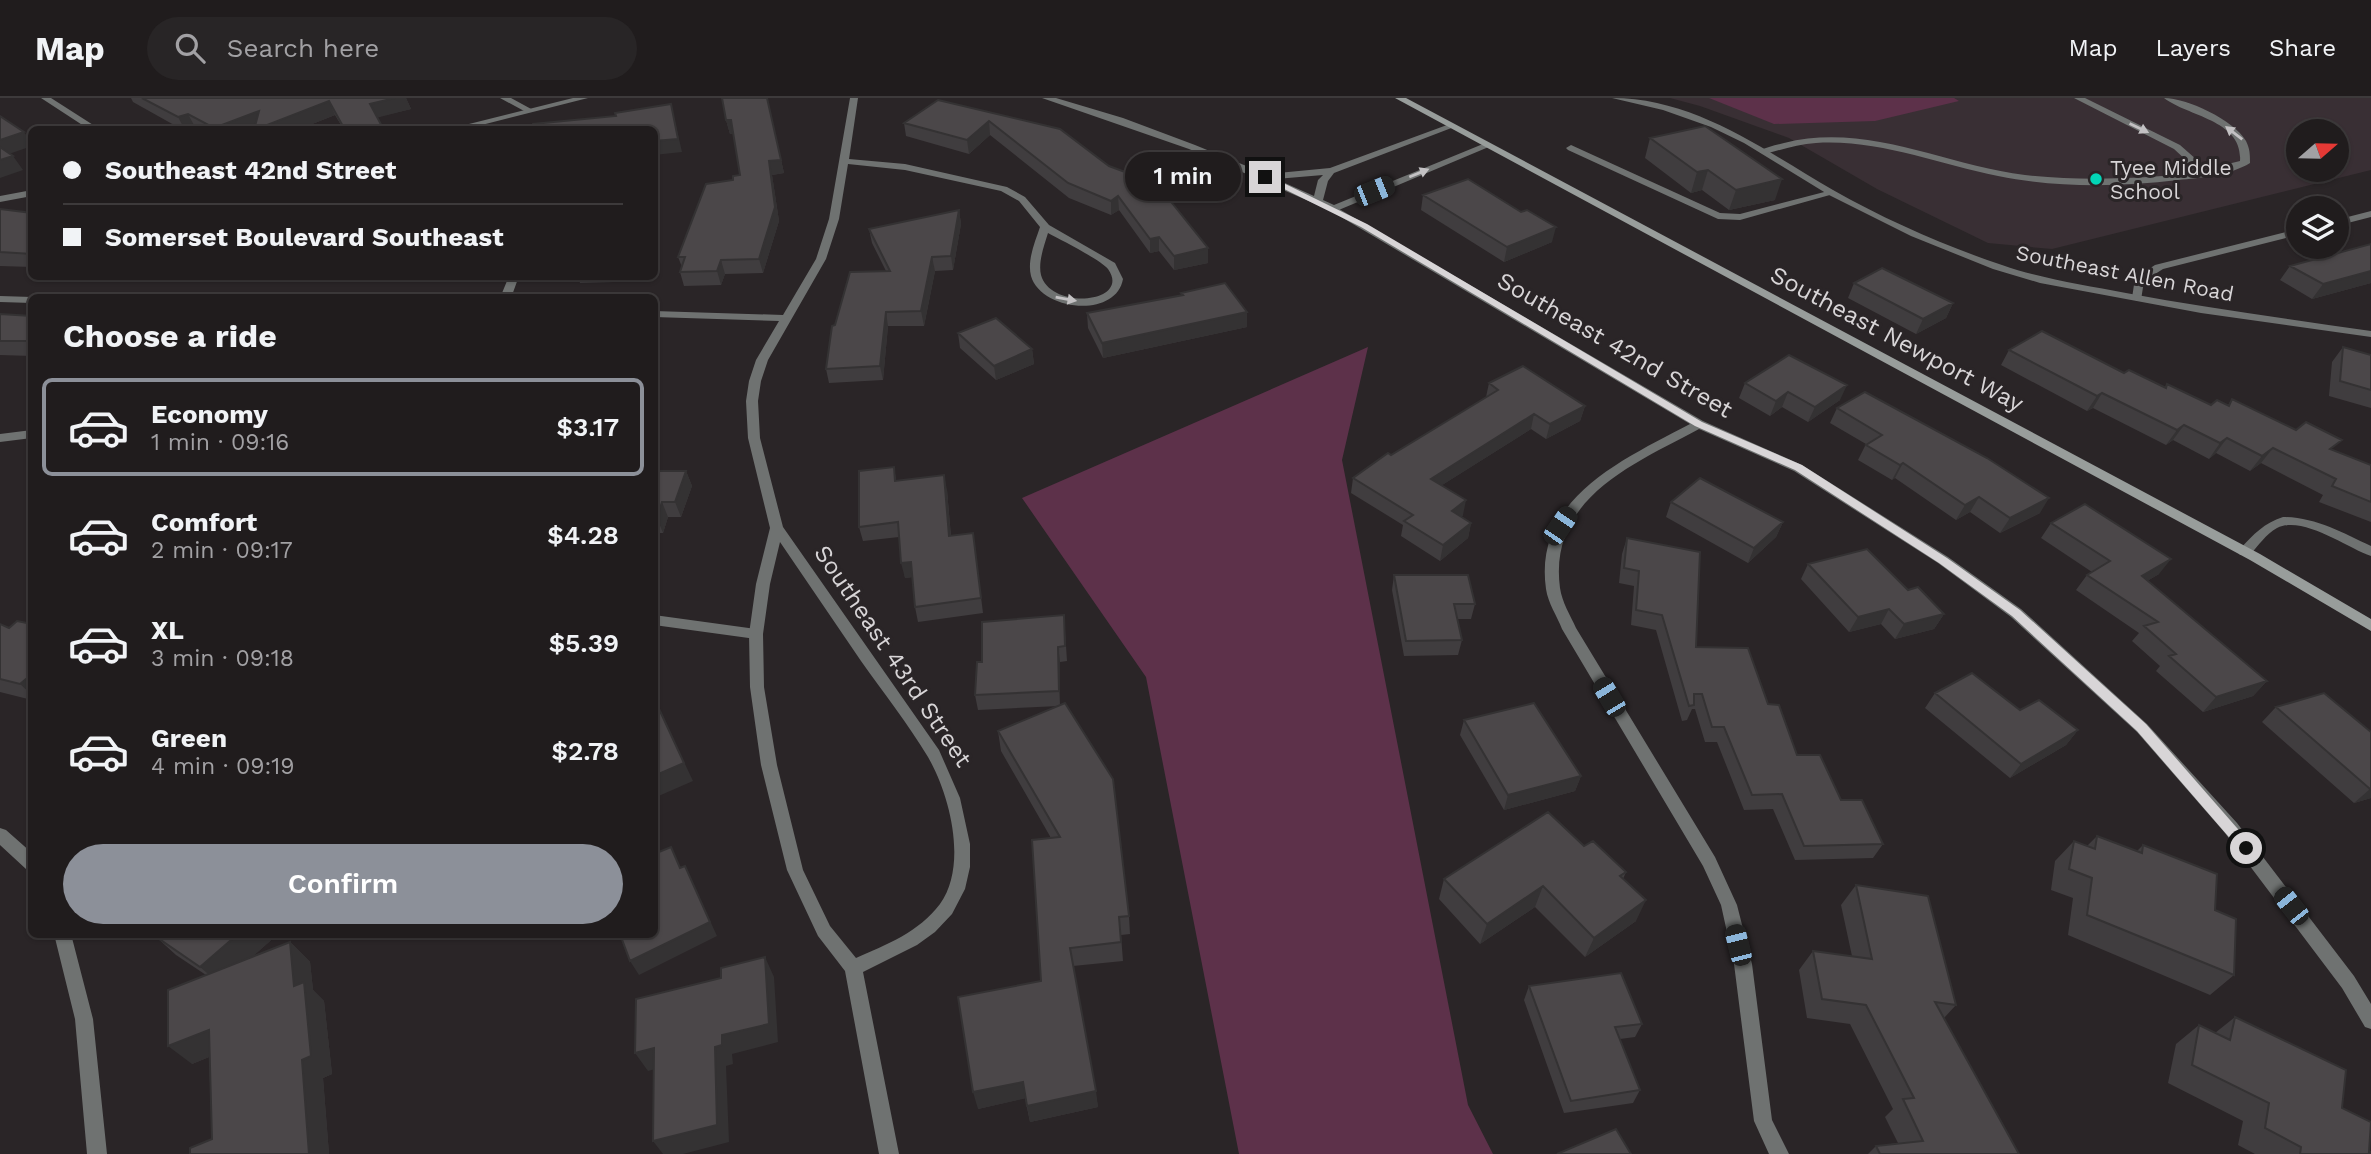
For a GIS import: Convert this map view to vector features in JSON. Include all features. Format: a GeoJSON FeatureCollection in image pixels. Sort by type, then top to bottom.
{"type":"FeatureCollection","features":[{"type":"Feature","properties":{"kind":"main road","name":"Southeast Newport Way"},"geometry":{"type":"LineString","coordinates":[[1399,98],[2245,552],[2371,626]]}},
{"type":"Feature","properties":{"kind":"street"},"geometry":{"type":"LineString","coordinates":[[45,98],[90,126]]}},
{"type":"Feature","properties":{"kind":"street"},"geometry":{"type":"LineString","coordinates":[[504,98],[529,110]]}},
{"type":"Feature","properties":{"kind":"street"},"geometry":{"type":"LineString","coordinates":[[465,126],[584,98]]}},
{"type":"Feature","properties":{"kind":"street","name":"Southeast 43rd Street"},"geometry":{"type":"LineString","coordinates":[[853,968],[929,928],[951,903],[964,868],[962,839],[952,789],[934,754],[777,528],[754,438],[752,401],[762,360],[821,259],[834,219],[854,98]]}},
{"type":"Feature","properties":{"kind":"street","name":"Southeast 42nd Street"},"geometry":{"type":"LineString","coordinates":[[1046,98],[1138,124],[1334,209],[1699,424],[1798,468],[1943,560],[2016,613],[2141,728],[2231,828],[2306,925],[2371,1021]]}},
{"type":"Feature","properties":{"kind":"street","name":"Southeast Allen Road"},"geometry":{"type":"LineString","coordinates":[[1616,98],[1693,117],[1733,133],[1832,193],[1915,234],[1997,267],[2040,280],[2201,310],[2371,334]]}},
{"type":"Feature","properties":{"kind":"street"},"geometry":{"type":"LineString","coordinates":[[2078,98],[2177,147],[2192,160],[2190,174]]}},
{"type":"Feature","properties":{"kind":"street"},"geometry":{"type":"LineString","coordinates":[[1764,151],[1814,139],[1847,139],[1999,174],[2045,181],[2079,182],[2190,174],[2245,163],[2248,153],[2244,140],[2227,126],[2168,98]]}},
{"type":"Feature","properties":{"kind":"street"},"geometry":{"type":"LineString","coordinates":[[1265,177],[1331,171],[1450,127]]}},
{"type":"Feature","properties":{"kind":"street"},"geometry":{"type":"LineString","coordinates":[[1334,209],[1486,146]]}},
{"type":"Feature","properties":{"kind":"street"},"geometry":{"type":"LineString","coordinates":[[1571,148],[1718,216],[1740,217],[1832,193]]}},
{"type":"Feature","properties":{"kind":"street"},"geometry":{"type":"LineString","coordinates":[[843,161],[905,167],[1004,189],[1022,199],[1045,227],[1111,265],[1118,279],[1115,290],[1106,296],[1086,302],[1052,297],[1043,291],[1036,278],[1035,264],[1045,227]]}},
{"type":"Feature","properties":{"kind":"street"},"geometry":{"type":"LineString","coordinates":[[1318,202],[1323,180],[1331,171]]}},
{"type":"Feature","properties":{"kind":"street"},"geometry":{"type":"LineString","coordinates":[[0,199],[28,194]]}},
{"type":"Feature","properties":{"kind":"street"},"geometry":{"type":"LineString","coordinates":[[2349,220],[2371,214]]}},
{"type":"Feature","properties":{"kind":"street"},"geometry":{"type":"LineString","coordinates":[[2137,298],[2138,280],[2159,267],[2286,235]]}},
{"type":"Feature","properties":{"kind":"street"},"geometry":{"type":"LineString","coordinates":[[0,299],[28,300]]}},
{"type":"Feature","properties":{"kind":"street"},"geometry":{"type":"LineString","coordinates":[[658,314],[786,317]]}},
{"type":"Feature","properties":{"kind":"street"},"geometry":{"type":"LineString","coordinates":[[1699,424],[1602,478],[1577,501],[1560,526],[1551,556],[1553,590],[1569,629],[1709,862],[1729,905],[1743,964],[1763,1121],[1779,1154]]}},
{"type":"Feature","properties":{"kind":"street"},"geometry":{"type":"LineString","coordinates":[[0,438],[28,434]]}},
{"type":"Feature","properties":{"kind":"street"},"geometry":{"type":"LineString","coordinates":[[2245,552],[2273,525],[2288,521],[2317,527],[2371,551]]}},
{"type":"Feature","properties":{"kind":"street","name":"Southeast 43rd Street"},"geometry":{"type":"LineString","coordinates":[[777,528],[762,584],[756,634],[757,687],[763,726],[795,870],[824,931],[853,968],[889,1154]]}},
{"type":"Feature","properties":{"kind":"street"},"geometry":{"type":"LineString","coordinates":[[658,621],[756,634]]}},
{"type":"Feature","properties":{"kind":"street"},"geometry":{"type":"LineString","coordinates":[[0,835],[28,860]]}},
{"type":"Feature","properties":{"kind":"street"},"geometry":{"type":"LineString","coordinates":[[63,938],[84,1019],[97,1154]]}},
{"type":"Feature","properties":{"kind":"shaded area","name":"Tyee Middle School"},"geometry":{"type":"Polygon","coordinates":[[[1670,98],[2371,98],[2371,170],[2349,175],[2349,119],[2286,119],[2286,182],[2323,182],[2052,249],[1988,243],[1877,189],[1789,138],[1670,98]]]}},
{"type":"Feature","properties":{"kind":"shaded area"},"geometry":{"type":"Polygon","coordinates":[[[1709,98],[1954,98],[1959,101],[1875,121],[1774,124],[1709,98]]]}},
{"type":"Feature","properties":{"kind":"shaded area"},"geometry":{"type":"Polygon","coordinates":[[[1368,347],[1342,460],[1468,1105],[1493,1154],[1239,1154],[1146,677],[1022,498],[1368,347]]]}},
{"type":"Feature","properties":{"kind":"building"},"geometry":{"type":"Polygon","coordinates":[[[142,98],[395,98],[370,104],[382,126],[343,126],[329,101],[264,126],[255,126],[259,111],[219,126],[210,126],[188,114],[178,117],[142,98]]]}},
{"type":"Feature","properties":{"kind":"building"},"geometry":{"type":"Polygon","coordinates":[[[722,98],[767,98],[781,160],[769,161],[775,207],[759,259],[721,260],[717,271],[680,272],[685,257],[678,257],[706,184],[733,180],[733,176],[740,175],[731,120],[726,120],[722,98]]]}},
{"type":"Feature","properties":{"kind":"building"},"geometry":{"type":"Polygon","coordinates":[[[938,100],[1060,129],[1109,166],[1144,179],[1134,186],[1168,198],[1208,248],[1174,256],[1159,237],[1150,239],[1118,196],[1111,201],[1068,183],[989,121],[967,140],[904,123],[938,100]]]}},
{"type":"Feature","properties":{"kind":"building"},"geometry":{"type":"Polygon","coordinates":[[[671,104],[678,139],[658,141],[658,126],[532,126],[616,116],[615,113],[671,104]]]}},
{"type":"Feature","properties":{"kind":"building"},"geometry":{"type":"Polygon","coordinates":[[[0,116],[24,132],[0,140],[0,116]]]}},
{"type":"Feature","properties":{"kind":"building"},"geometry":{"type":"Polygon","coordinates":[[[1705,126],[1782,179],[1736,190],[1708,170],[1697,172],[1650,138],[1705,126]]]}},
{"type":"Feature","properties":{"kind":"building"},"geometry":{"type":"Polygon","coordinates":[[[0,147],[13,156],[0,160],[0,147]]]}},
{"type":"Feature","properties":{"kind":"building"},"geometry":{"type":"Polygon","coordinates":[[[1468,179],[1521,212],[1527,210],[1556,227],[1507,247],[1423,195],[1468,179]]]}},
{"type":"Feature","properties":{"kind":"building"},"geometry":{"type":"Polygon","coordinates":[[[0,209],[28,212],[28,254],[0,252],[0,209]]]}},
{"type":"Feature","properties":{"kind":"building"},"geometry":{"type":"Polygon","coordinates":[[[959,210],[951,256],[932,257],[921,311],[886,312],[880,366],[826,369],[832,326],[835,325],[850,272],[890,271],[869,229],[959,210]]]}},
{"type":"Feature","properties":{"kind":"building"},"geometry":{"type":"Polygon","coordinates":[[[2371,244],[2371,271],[2323,284],[2290,266],[2316,259],[2349,259],[2349,250],[2371,244]]]}},
{"type":"Feature","properties":{"kind":"building"},"geometry":{"type":"Polygon","coordinates":[[[1882,268],[1953,303],[1923,319],[1854,283],[1882,268]]]}},
{"type":"Feature","properties":{"kind":"building"},"geometry":{"type":"Polygon","coordinates":[[[1225,283],[1247,312],[1102,343],[1087,313],[1183,295],[1181,293],[1225,283]]]}},
{"type":"Feature","properties":{"kind":"building"},"geometry":{"type":"Polygon","coordinates":[[[0,314],[28,316],[28,341],[0,341],[0,314]]]}},
{"type":"Feature","properties":{"kind":"building"},"geometry":{"type":"Polygon","coordinates":[[[996,318],[1032,349],[994,366],[958,333],[996,318]]]}},
{"type":"Feature","properties":{"kind":"building"},"geometry":{"type":"Polygon","coordinates":[[[2042,331],[2124,373],[2129,370],[2211,405],[2217,400],[2229,406],[2232,399],[2296,430],[2306,422],[2342,440],[2330,449],[2371,465],[2371,502],[2332,486],[2336,479],[2273,448],[2262,456],[2227,438],[2220,443],[2184,425],[2177,430],[2102,393],[2097,396],[2009,350],[2042,331]]]}},
{"type":"Feature","properties":{"kind":"building"},"geometry":{"type":"Polygon","coordinates":[[[2343,347],[2371,355],[2371,390],[2340,381],[2343,347]]]}},
{"type":"Feature","properties":{"kind":"building"},"geometry":{"type":"Polygon","coordinates":[[[1789,355],[1847,385],[1815,407],[1788,392],[1776,401],[1745,383],[1789,355]]]}},
{"type":"Feature","properties":{"kind":"building"},"geometry":{"type":"Polygon","coordinates":[[[1523,366],[1585,406],[1550,424],[1534,414],[1431,479],[1466,500],[1452,511],[1471,523],[1443,545],[1404,521],[1413,515],[1353,478],[1388,453],[1391,455],[1498,390],[1489,383],[1523,366]]]}},
{"type":"Feature","properties":{"kind":"building"},"geometry":{"type":"Polygon","coordinates":[[[1865,392],[1987,458],[2049,498],[2010,518],[1979,497],[1965,505],[1903,463],[1900,465],[1866,445],[1882,435],[1837,408],[1865,392]]]}},
{"type":"Feature","properties":{"kind":"building"},"geometry":{"type":"Polygon","coordinates":[[[894,467],[895,481],[944,475],[949,536],[973,533],[981,598],[915,607],[911,562],[901,563],[898,522],[859,527],[859,471],[894,467]]]}},
{"type":"Feature","properties":{"kind":"building"},"geometry":{"type":"Polygon","coordinates":[[[658,471],[686,471],[675,502],[662,502],[658,515],[658,471]]]}},
{"type":"Feature","properties":{"kind":"building"},"geometry":{"type":"Polygon","coordinates":[[[1700,478],[1783,522],[1754,548],[1671,502],[1700,478]]]}},
{"type":"Feature","properties":{"kind":"building"},"geometry":{"type":"Polygon","coordinates":[[[2085,504],[2171,559],[2142,576],[2267,681],[2216,697],[2169,656],[2176,654],[2144,626],[2158,622],[2087,575],[2110,561],[2051,523],[2085,504]]]}},
{"type":"Feature","properties":{"kind":"building"},"geometry":{"type":"Polygon","coordinates":[[[1627,538],[1700,552],[1696,647],[1748,648],[1768,704],[1779,705],[1797,755],[1820,755],[1841,800],[1862,800],[1883,844],[1804,846],[1782,794],[1752,795],[1724,727],[1712,727],[1702,694],[1694,694],[1694,705],[1689,706],[1662,615],[1636,610],[1639,571],[1624,568],[1627,538]]]}},
{"type":"Feature","properties":{"kind":"building"},"geometry":{"type":"Polygon","coordinates":[[[1867,549],[1908,590],[1918,587],[1944,614],[1904,624],[1889,609],[1858,617],[1808,564],[1867,549]]]}},
{"type":"Feature","properties":{"kind":"building"},"geometry":{"type":"Polygon","coordinates":[[[1394,575],[1468,575],[1475,604],[1454,604],[1462,640],[1406,641],[1394,575]]]}},
{"type":"Feature","properties":{"kind":"building"},"geometry":{"type":"Polygon","coordinates":[[[1064,615],[1065,646],[1058,647],[1059,691],[975,695],[977,662],[982,662],[982,622],[1064,615]]]}},
{"type":"Feature","properties":{"kind":"building"},"geometry":{"type":"Polygon","coordinates":[[[17,621],[28,623],[28,677],[20,684],[0,679],[0,624],[9,628],[17,621]]]}},
{"type":"Feature","properties":{"kind":"building"},"geometry":{"type":"Polygon","coordinates":[[[1972,673],[2020,710],[2039,700],[2078,730],[2021,764],[1935,693],[1972,673]]]}},
{"type":"Feature","properties":{"kind":"building"},"geometry":{"type":"Polygon","coordinates":[[[2324,693],[2371,732],[2370,789],[2276,707],[2324,693]]]}},
{"type":"Feature","properties":{"kind":"building"},"geometry":{"type":"Polygon","coordinates":[[[1065,703],[1113,779],[1129,916],[1119,917],[1121,942],[1070,948],[1096,1091],[1027,1106],[1023,1082],[973,1092],[958,997],[1041,981],[1032,840],[1060,837],[998,731],[1065,703]]]}},
{"type":"Feature","properties":{"kind":"building"},"geometry":{"type":"Polygon","coordinates":[[[1534,703],[1581,776],[1508,795],[1464,720],[1534,703]]]}},
{"type":"Feature","properties":{"kind":"building"},"geometry":{"type":"Polygon","coordinates":[[[658,707],[684,763],[658,774],[658,707]]]}},
{"type":"Feature","properties":{"kind":"building"},"geometry":{"type":"Polygon","coordinates":[[[1548,812],[1584,846],[1593,841],[1626,872],[1620,876],[1646,900],[1594,938],[1543,886],[1487,924],[1444,879],[1548,812]]]}},
{"type":"Feature","properties":{"kind":"building"},"geometry":{"type":"Polygon","coordinates":[[[2097,836],[2142,853],[2143,845],[2217,874],[2215,910],[2236,919],[2234,975],[2087,915],[2092,878],[2069,869],[2074,841],[2095,849],[2097,836]]]}},
{"type":"Feature","properties":{"kind":"building"},"geometry":{"type":"Polygon","coordinates":[[[671,847],[680,868],[685,866],[710,922],[630,961],[621,938],[658,938],[658,852],[671,847]]]}},
{"type":"Feature","properties":{"kind":"building"},"geometry":{"type":"Polygon","coordinates":[[[1856,885],[1928,896],[1956,1005],[1935,1002],[2019,1154],[1880,1154],[1876,1146],[1923,1141],[1903,1099],[1914,1098],[1866,1005],[1822,999],[1813,951],[1872,959],[1856,885]]]}},
{"type":"Feature","properties":{"kind":"building"},"geometry":{"type":"Polygon","coordinates":[[[158,938],[233,938],[200,967],[158,938]]]}},
{"type":"Feature","properties":{"kind":"building"},"geometry":{"type":"Polygon","coordinates":[[[290,942],[294,986],[304,982],[311,1056],[302,1060],[309,1154],[190,1154],[190,1148],[212,1139],[209,1030],[168,1046],[168,990],[290,942]]]}},
{"type":"Feature","properties":{"kind":"building"},"geometry":{"type":"Polygon","coordinates":[[[765,957],[769,1024],[722,1035],[722,1045],[715,1047],[717,1125],[653,1141],[654,1048],[635,1053],[636,999],[721,978],[721,968],[765,957]]]}},
{"type":"Feature","properties":{"kind":"building"},"geometry":{"type":"Polygon","coordinates":[[[1621,973],[1642,1024],[1615,1027],[1640,1090],[1571,1101],[1529,986],[1621,973]]]}},
{"type":"Feature","properties":{"kind":"building"},"geometry":{"type":"Polygon","coordinates":[[[2235,1017],[2346,1070],[2342,1108],[2371,1122],[2371,1154],[2300,1154],[2301,1147],[2265,1128],[2269,1103],[2192,1065],[2199,1025],[2230,1040],[2235,1017]]]}},
{"type":"Feature","properties":{"kind":"building"},"geometry":{"type":"Polygon","coordinates":[[[1616,1129],[1631,1154],[1557,1154],[1616,1129]]]}},
{"type":"Feature","properties":{"kind":"place","name":"Tyee Middle School"},"geometry":{"type":"Point","coordinates":[2096,179]}},
{"type":"Feature","properties":{"kind":"route"},"geometry":{"type":"LineString","coordinates":[[1265,177],[1364,226],[1699,424],[1798,468],[1943,560],[2016,613],[2141,728],[2246,848]]}}]}
